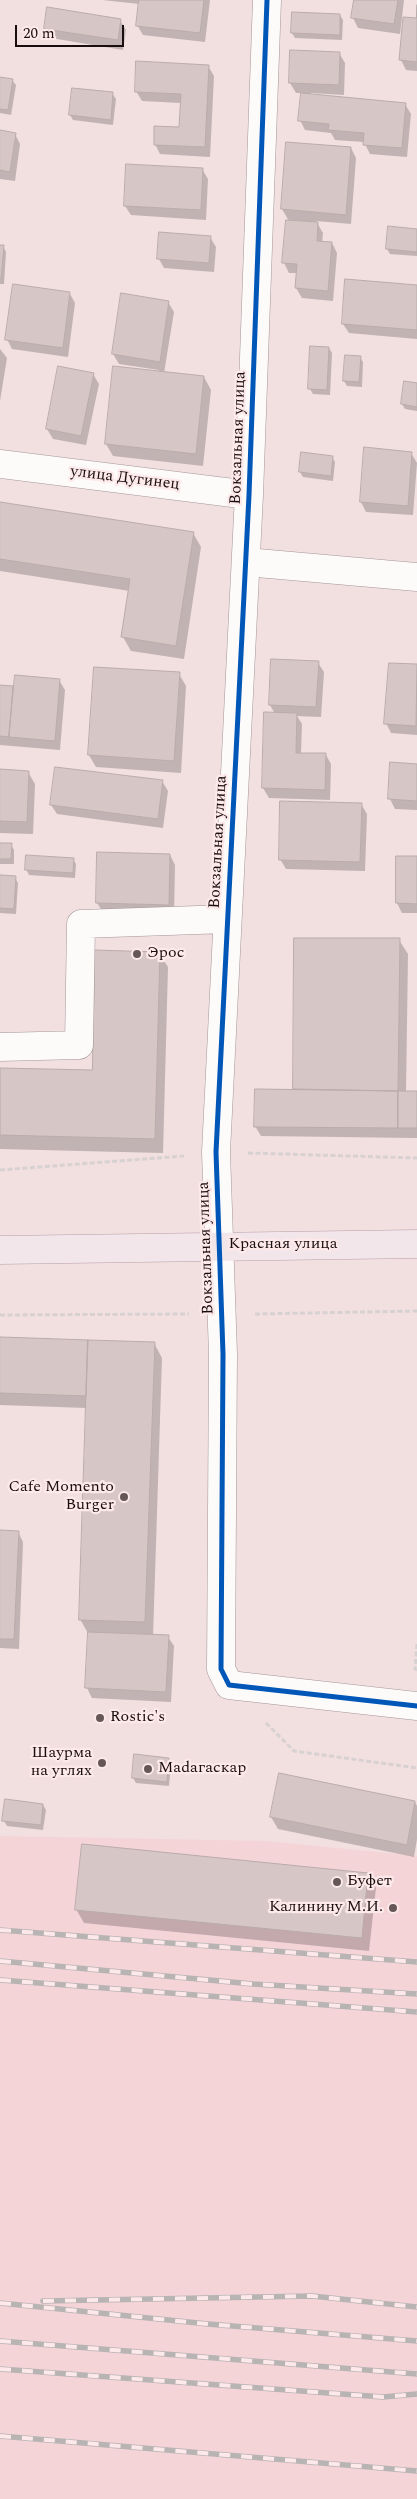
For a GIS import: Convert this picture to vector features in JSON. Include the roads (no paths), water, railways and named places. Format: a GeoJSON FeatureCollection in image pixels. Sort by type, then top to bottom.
{"type":"FeatureCollection","features":[{"type":"Feature","properties":{"kind":"main road","name":"Красная улица"},"geometry":{"type":"LineString","coordinates":[[0,1250],[417,1244]]}},
{"type":"Feature","properties":{"kind":"street","name":"Вокзальная улица"},"geometry":{"type":"LineString","coordinates":[[267,0],[249,495],[216,1152],[223,1362],[221,1669],[229,1685],[417,1706]]}},
{"type":"Feature","properties":{"kind":"street","name":"улица Дугинец"},"geometry":{"type":"LineString","coordinates":[[0,464],[249,495]]}},
{"type":"Feature","properties":{"kind":"street"},"geometry":{"type":"LineString","coordinates":[[246,562],[417,577]]}},
{"type":"Feature","properties":{"kind":"street"},"geometry":{"type":"LineString","coordinates":[[0,1047],[79,1045],[81,924],[228,919]]}},
{"type":"Feature","properties":{"kind":"railway"},"geometry":{"type":"LineString","coordinates":[[0,1930],[417,1962]]}},
{"type":"Feature","properties":{"kind":"railway"},"geometry":{"type":"LineString","coordinates":[[0,1961],[253,1984],[417,1994]]}},
{"type":"Feature","properties":{"kind":"railway"},"geometry":{"type":"LineString","coordinates":[[0,1980],[417,2012]]}},
{"type":"Feature","properties":{"kind":"railway"},"geometry":{"type":"LineString","coordinates":[[43,2301],[312,2296],[417,2307]]}},
{"type":"Feature","properties":{"kind":"railway"},"geometry":{"type":"LineString","coordinates":[[0,2303],[208,2324],[417,2341]]}},
{"type":"Feature","properties":{"kind":"railway"},"geometry":{"type":"LineString","coordinates":[[0,2341],[417,2374]]}},
{"type":"Feature","properties":{"kind":"railway"},"geometry":{"type":"LineString","coordinates":[[0,2369],[383,2397],[417,2394]]}},
{"type":"Feature","properties":{"kind":"railway"},"geometry":{"type":"LineString","coordinates":[[0,2436],[417,2471]]}},
{"type":"Feature","properties":{"kind":"place","name":"Эрос"},"geometry":{"type":"Point","coordinates":[137,954]}},
{"type":"Feature","properties":{"kind":"place","name":"Cafe Momento Burger"},"geometry":{"type":"Point","coordinates":[124,1497]}},
{"type":"Feature","properties":{"kind":"place","name":"Rostic's"},"geometry":{"type":"Point","coordinates":[100,1718]}},
{"type":"Feature","properties":{"kind":"place","name":"Шаурма на углях"},"geometry":{"type":"Point","coordinates":[102,1763]}},
{"type":"Feature","properties":{"kind":"place","name":"Madaгаскар"},"geometry":{"type":"Point","coordinates":[148,1769]}},
{"type":"Feature","properties":{"kind":"place","name":"Буфет"},"geometry":{"type":"Point","coordinates":[337,1882]}},
{"type":"Feature","properties":{"kind":"place","name":"Калинину М.И."},"geometry":{"type":"Point","coordinates":[393,1908]}}]}
